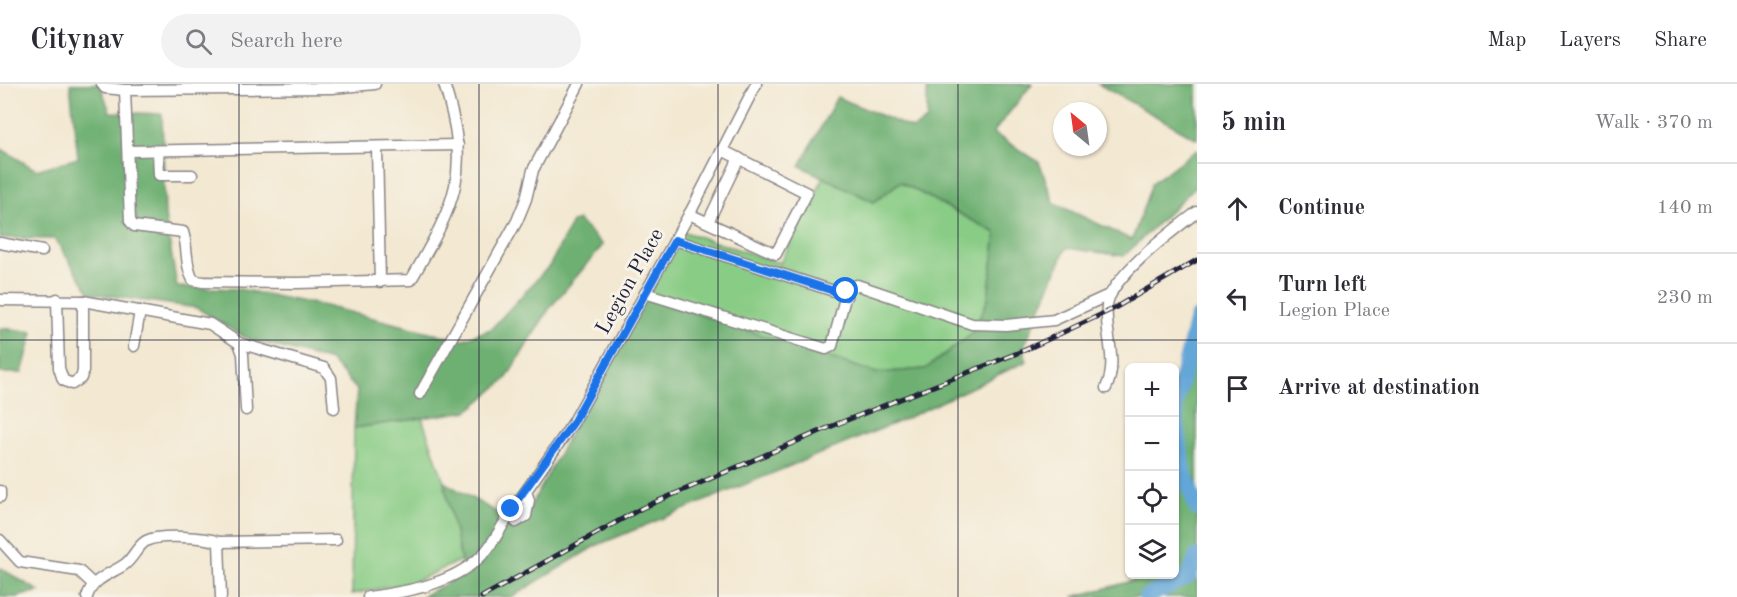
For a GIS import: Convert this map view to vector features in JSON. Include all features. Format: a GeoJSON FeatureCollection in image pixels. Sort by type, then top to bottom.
{"type":"FeatureCollection","features":[{"type":"Feature","properties":{"kind":"street"},"geometry":{"type":"LineString","coordinates":[[102,84],[105,88],[125,90],[178,86],[358,87],[375,84]]}},
{"type":"Feature","properties":{"kind":"street"},"geometry":{"type":"LineString","coordinates":[[125,90],[130,221],[134,226],[183,232],[187,246],[189,273],[194,280],[297,283],[380,282],[411,280],[454,198],[458,145],[456,124],[445,84]]}},
{"type":"Feature","properties":{"kind":"street"},"geometry":{"type":"LineString","coordinates":[[420,394],[517,221],[526,199],[533,170],[579,84]]}},
{"type":"Feature","properties":{"kind":"street","name":"Legion Place"},"geometry":{"type":"LineString","coordinates":[[526,491],[529,500],[525,516],[519,523],[509,516],[511,509],[573,423],[675,240],[756,84]]}},
{"type":"Feature","properties":{"kind":"street"},"geometry":{"type":"LineString","coordinates":[[128,151],[458,145]]}},
{"type":"Feature","properties":{"kind":"street"},"geometry":{"type":"LineString","coordinates":[[377,148],[380,282]]}},
{"type":"Feature","properties":{"kind":"street"},"geometry":{"type":"LineString","coordinates":[[689,214],[776,254],[807,193],[722,150]]}},
{"type":"Feature","properties":{"kind":"street"},"geometry":{"type":"LineString","coordinates":[[158,151],[159,175],[192,175]]}},
{"type":"Feature","properties":{"kind":"street"},"geometry":{"type":"LineString","coordinates":[[708,222],[739,158]]}},
{"type":"Feature","properties":{"kind":"street"},"geometry":{"type":"LineString","coordinates":[[1106,388],[1111,365],[1107,303],[1111,294],[1116,285],[1138,262],[1197,212]]}},
{"type":"Feature","properties":{"kind":"street"},"geometry":{"type":"LineString","coordinates":[[675,240],[840,293],[846,297]]}},
{"type":"Feature","properties":{"kind":"street"},"geometry":{"type":"LineString","coordinates":[[0,243],[42,251]]}},
{"type":"Feature","properties":{"kind":"street"},"geometry":{"type":"LineString","coordinates":[[645,292],[826,349],[832,346],[848,287],[867,287],[972,324],[1006,325],[1054,320],[1111,294]]}},
{"type":"Feature","properties":{"kind":"street"},"geometry":{"type":"LineString","coordinates":[[57,299],[60,374],[63,380],[72,384],[81,378],[83,371],[83,301]]}},
{"type":"Feature","properties":{"kind":"street"},"geometry":{"type":"LineString","coordinates":[[0,300],[83,301],[210,324],[239,343],[324,368],[331,378],[334,408]]}},
{"type":"Feature","properties":{"kind":"street"},"geometry":{"type":"LineString","coordinates":[[134,346],[140,311]]}},
{"type":"Feature","properties":{"kind":"street"},"geometry":{"type":"LineString","coordinates":[[239,343],[243,354],[246,410]]}},
{"type":"Feature","properties":{"kind":"street"},"geometry":{"type":"LineString","coordinates":[[0,491],[0,497]]}},
{"type":"Feature","properties":{"kind":"street"},"geometry":{"type":"LineString","coordinates":[[368,597],[427,586],[451,576],[487,551],[509,516]]}},
{"type":"Feature","properties":{"kind":"street"},"geometry":{"type":"LineString","coordinates":[[87,597],[93,584],[127,563],[147,541],[157,538],[209,538],[219,542],[336,540]]}},
{"type":"Feature","properties":{"kind":"street"},"geometry":{"type":"LineString","coordinates":[[0,540],[20,562],[79,571],[93,584]]}},
{"type":"Feature","properties":{"kind":"street"},"geometry":{"type":"LineString","coordinates":[[219,542],[220,597]]}},
{"type":"Feature","properties":{"kind":"green space"},"geometry":{"type":"Polygon","coordinates":[[[70,84],[100,84],[110,112],[162,114],[165,216],[177,287],[238,289],[325,306],[461,340],[491,329],[550,265],[572,222],[578,220],[603,245],[549,309],[506,379],[468,411],[354,428],[357,390],[331,361],[246,338],[197,308],[90,293],[55,239],[0,238],[0,148],[36,170],[78,158],[70,84]]]}},
{"type":"Feature","properties":{"kind":"green space"},"geometry":{"type":"Polygon","coordinates":[[[927,84],[1032,84],[993,133],[1039,162],[1054,203],[1132,240],[1152,183],[1197,149],[1197,185],[1124,256],[1066,248],[1023,349],[1027,361],[905,419],[595,546],[512,597],[421,597],[464,574],[444,482],[520,526],[644,296],[876,373],[925,369],[972,334],[988,299],[996,233],[900,182],[874,202],[800,166],[837,97],[913,129],[927,120],[927,84]]]}},
{"type":"Feature","properties":{"kind":"green space"},"geometry":{"type":"Polygon","coordinates":[[[1098,84],[1197,84],[1197,139],[1098,84]]]}},
{"type":"Feature","properties":{"kind":"green space"},"geometry":{"type":"Polygon","coordinates":[[[824,177],[874,202],[900,182],[996,233],[988,299],[972,334],[925,369],[876,373],[644,296],[681,231],[780,263],[824,177]]]}},
{"type":"Feature","properties":{"kind":"green space"},"geometry":{"type":"Polygon","coordinates":[[[0,328],[33,332],[22,373],[0,373],[0,328]]]}},
{"type":"Feature","properties":{"kind":"green space"},"geometry":{"type":"Polygon","coordinates":[[[1197,340],[1197,597],[1073,597],[1135,579],[1179,579],[1179,376],[1197,340]]]}},
{"type":"Feature","properties":{"kind":"green space"},"geometry":{"type":"Polygon","coordinates":[[[422,418],[444,482],[461,560],[414,582],[352,594],[354,428],[422,418]]]}},
{"type":"Feature","properties":{"kind":"green space"},"geometry":{"type":"Polygon","coordinates":[[[0,568],[39,591],[17,597],[0,597],[0,568]]]}},
{"type":"Feature","properties":{"kind":"waterway"},"geometry":{"type":"LineString","coordinates":[[1197,318],[1175,406],[1183,470],[1197,509]]}},
{"type":"Feature","properties":{"kind":"waterway"},"geometry":{"type":"LineString","coordinates":[[1146,597],[1189,576],[1197,556]]}},
{"type":"Feature","properties":{"kind":"railway"},"geometry":{"type":"LineString","coordinates":[[482,597],[642,508],[837,424],[1025,350],[1113,309],[1197,260]]}},
{"type":"Feature","properties":{"kind":"route"},"geometry":{"type":"LineString","coordinates":[[511,509],[573,423],[675,240],[840,293],[846,297],[846,291]]}}]}
